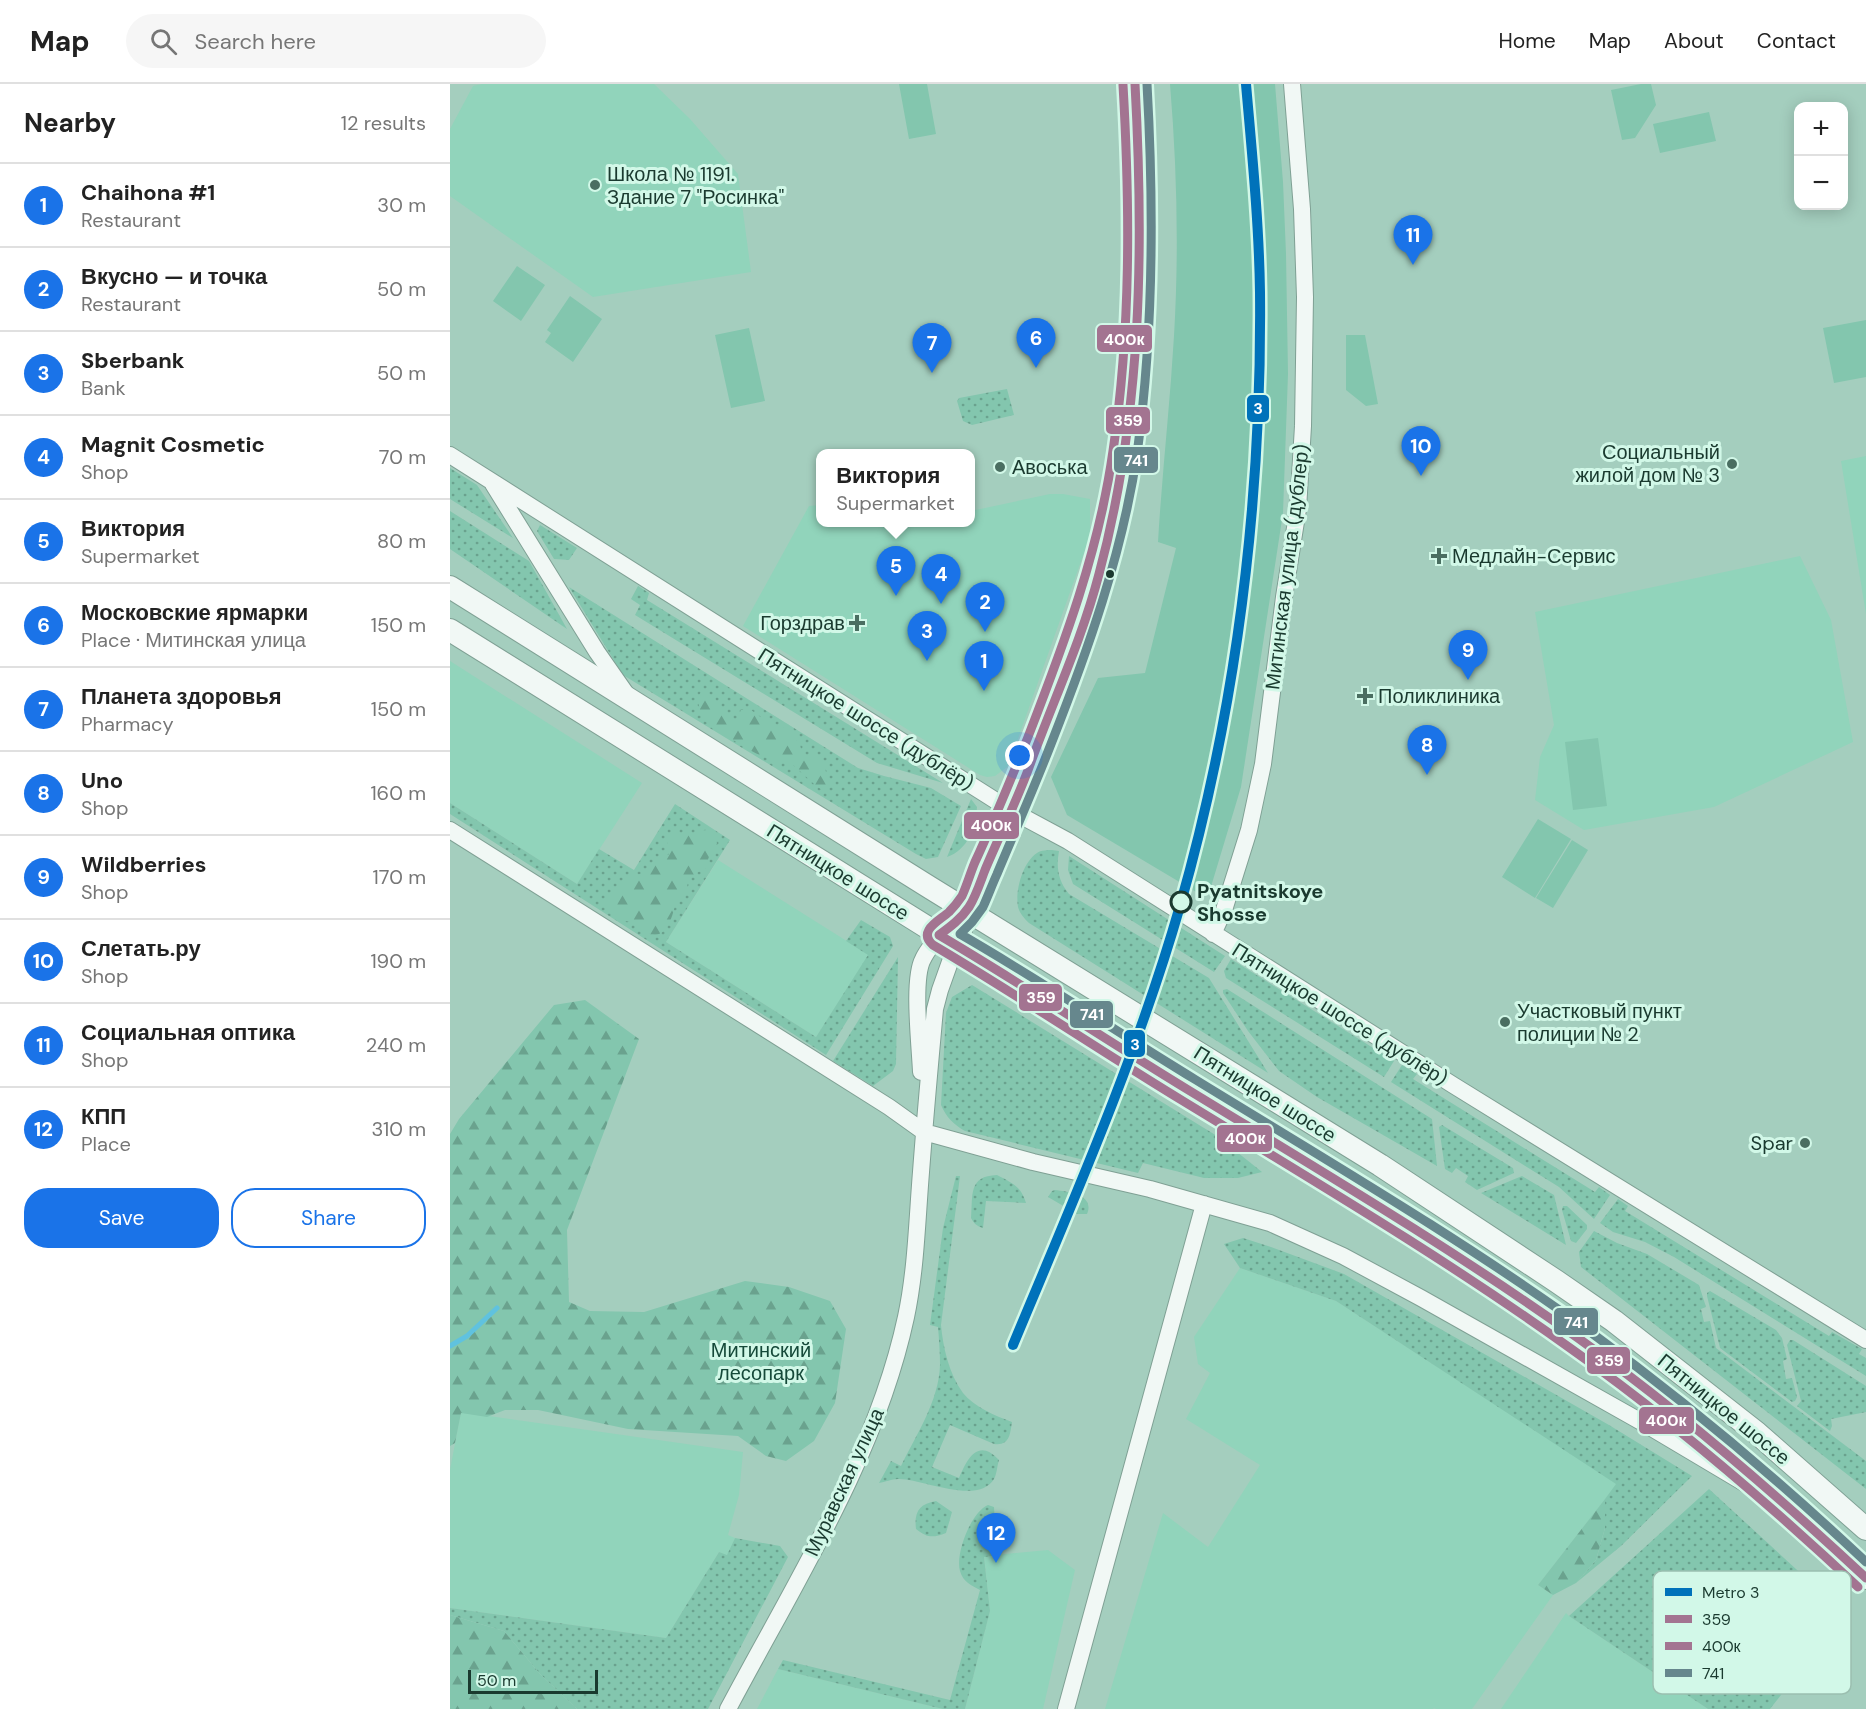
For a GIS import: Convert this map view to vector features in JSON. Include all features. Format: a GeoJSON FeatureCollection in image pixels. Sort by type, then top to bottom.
{"type":"FeatureCollection","features":[{"type":"Feature","properties":{"kind":"main road"},"geometry":{"type":"LineString","coordinates":[[948,940],[967,911],[1012,811],[1073,654],[1099,575],[1114,517],[1126,449],[1136,340],[1140,247],[1139,149],[1135,84]]}},
{"type":"Feature","properties":{"kind":"main road","name":"Пятницкое шоссе"},"geometry":{"type":"LineString","coordinates":[[450,587],[967,911],[1380,1165],[1565,1288],[1614,1321],[1757,1432],[1866,1529]]}},
{"type":"Feature","properties":{"kind":"main road","name":"Пятницкое шоссе"},"geometry":{"type":"LineString","coordinates":[[450,630],[1364,1197],[1537,1310],[1630,1377],[1722,1450],[1866,1578]]}},
{"type":"Feature","properties":{"kind":"street","name":"Митинская улица (дублер)"},"geometry":{"type":"LineString","coordinates":[[1213,934],[1224,910],[1249,830],[1263,764],[1284,597],[1298,508],[1303,426],[1305,297],[1302,209],[1292,84]]}},
{"type":"Feature","properties":{"kind":"street","name":"Пятницкое шоссе (дублёр)"},"geometry":{"type":"LineString","coordinates":[[450,455],[1012,811],[1068,841],[1453,1085],[1866,1340]]}},
{"type":"Feature","properties":{"kind":"street"},"geometry":{"type":"LineString","coordinates":[[490,479],[597,652],[633,703]]}},
{"type":"Feature","properties":{"kind":"street"},"geometry":{"type":"LineString","coordinates":[[450,830],[889,1107],[924,1132],[1032,1162],[1150,1189],[1270,1223],[1343,1256],[1645,1424],[1797,1515]]}},
{"type":"Feature","properties":{"kind":"street","name":"Муравская улица"},"geometry":{"type":"LineString","coordinates":[[924,1132],[918,980],[922,960],[948,940]]}},
{"type":"Feature","properties":{"kind":"street","name":"Муравская улица"},"geometry":{"type":"LineString","coordinates":[[728,1709],[816,1547],[872,1431],[906,1317],[915,1247],[935,1009],[948,940]]}},
{"type":"Feature","properties":{"kind":"street"},"geometry":{"type":"LineString","coordinates":[[1066,1709],[1204,1204]]}},
{"type":"Feature","properties":{"kind":"shaded area","name":"Школа № 1191. Здание 7 \"Росинка\""},"geometry":{"type":"Polygon","coordinates":[[[482,84],[654,84],[690,119],[738,174],[751,272],[593,297],[450,196],[450,129],[473,86],[482,84]]]}},
{"type":"Feature","properties":{"kind":"shaded area"},"geometry":{"type":"Polygon","coordinates":[[[1866,456],[1866,614],[1841,461],[1866,456]]]}},
{"type":"Feature","properties":{"kind":"shaded area"},"geometry":{"type":"Polygon","coordinates":[[[1050,494],[1090,499],[1090,536],[1010,761],[1007,767],[995,776],[987,777],[980,775],[743,626],[809,506],[816,505],[816,527],[975,527],[975,510],[1050,494]]]}},
{"type":"Feature","properties":{"kind":"shaded area"},"geometry":{"type":"Polygon","coordinates":[[[1800,556],[1831,620],[1853,742],[1714,807],[1584,830],[1535,800],[1540,757],[1554,725],[1535,612],[1800,556]]]}},
{"type":"Feature","properties":{"kind":"shaded area"},"geometry":{"type":"Polygon","coordinates":[[[450,661],[642,783],[577,884],[450,803],[450,661]]]}},
{"type":"Feature","properties":{"kind":"shaded area"},"geometry":{"type":"Polygon","coordinates":[[[718,860],[869,955],[816,1037],[666,942],[718,860]]]}},
{"type":"Feature","properties":{"kind":"shaded area"},"geometry":{"type":"Polygon","coordinates":[[[1240,1268],[1336,1301],[1617,1484],[1538,1585],[1553,1595],[1472,1709],[1105,1709],[1163,1513],[1208,1547],[1260,1465],[1186,1419],[1210,1373],[1198,1364],[1194,1337],[1240,1268]]]}},
{"type":"Feature","properties":{"kind":"shaded area"},"geometry":{"type":"Polygon","coordinates":[[[461,1412],[743,1452],[739,1495],[728,1535],[735,1538],[727,1556],[719,1552],[666,1638],[450,1608],[450,1470],[461,1412]]]}},
{"type":"Feature","properties":{"kind":"shaded area"},"geometry":{"type":"Polygon","coordinates":[[[1048,1550],[1075,1570],[1043,1709],[965,1709],[990,1611],[984,1556],[1048,1550]]]}},
{"type":"Feature","properties":{"kind":"shaded area"},"geometry":{"type":"Polygon","coordinates":[[[1566,1613],[1653,1672],[1653,1694],[1686,1694],[1708,1709],[1501,1709],[1566,1613]]]}},
{"type":"Feature","properties":{"kind":"shaded area"},"geometry":{"type":"Polygon","coordinates":[[[778,1669],[943,1709],[757,1709],[778,1669]]]}},
{"type":"Feature","properties":{"kind":"green space"},"geometry":{"type":"Polygon","coordinates":[[[899,84],[927,84],[936,134],[909,139],[899,84]]]}},
{"type":"Feature","properties":{"kind":"green space"},"geometry":{"type":"Polygon","coordinates":[[[1170,84],[1275,84],[1286,254],[1288,374],[1283,513],[1241,787],[1210,890],[1198,893],[1067,815],[1051,777],[1098,678],[1145,673],[1176,548],[1158,542],[1176,304],[1176,178],[1170,84]]]}},
{"type":"Feature","properties":{"kind":"green space"},"geometry":{"type":"Polygon","coordinates":[[[1651,84],[1656,105],[1635,138],[1622,140],[1611,90],[1651,84]]]}},
{"type":"Feature","properties":{"kind":"green space"},"geometry":{"type":"Polygon","coordinates":[[[1709,112],[1716,141],[1660,153],[1653,124],[1709,112]]]}},
{"type":"Feature","properties":{"kind":"green space"},"geometry":{"type":"Polygon","coordinates":[[[517,266],[545,285],[521,321],[493,301],[517,266]]]}},
{"type":"Feature","properties":{"kind":"green space"},"geometry":{"type":"Polygon","coordinates":[[[570,296],[602,319],[573,362],[545,342],[551,333],[547,330],[570,296]]]}},
{"type":"Feature","properties":{"kind":"green space"},"geometry":{"type":"Polygon","coordinates":[[[1866,320],[1866,377],[1834,383],[1823,328],[1866,320]]]}},
{"type":"Feature","properties":{"kind":"green space"},"geometry":{"type":"Polygon","coordinates":[[[749,328],[765,401],[731,408],[715,335],[749,328]]]}},
{"type":"Feature","properties":{"kind":"green space"},"geometry":{"type":"Polygon","coordinates":[[[1346,335],[1365,335],[1378,404],[1366,406],[1346,390],[1346,335]]]}},
{"type":"Feature","properties":{"kind":"green space"},"geometry":{"type":"Polygon","coordinates":[[[1007,389],[1014,415],[972,425],[963,421],[957,401],[959,398],[1007,389]]]}},
{"type":"Feature","properties":{"kind":"green space"},"geometry":{"type":"Polygon","coordinates":[[[450,468],[477,485],[513,538],[450,499],[450,468]]]}},
{"type":"Feature","properties":{"kind":"green space"},"geometry":{"type":"Polygon","coordinates":[[[450,511],[529,561],[567,629],[450,549],[450,511]]]}},
{"type":"Feature","properties":{"kind":"green space"},"geometry":{"type":"Polygon","coordinates":[[[540,525],[577,548],[569,560],[554,559],[537,531],[540,525]]]}},
{"type":"Feature","properties":{"kind":"green space"},"geometry":{"type":"Polygon","coordinates":[[[638,586],[649,593],[647,600],[943,783],[877,763],[635,615],[640,605],[631,599],[638,586]]]}},
{"type":"Feature","properties":{"kind":"green space"},"geometry":{"type":"Polygon","coordinates":[[[569,587],[858,768],[931,788],[961,806],[938,857],[926,859],[916,854],[623,675],[569,587]]]}},
{"type":"Feature","properties":{"kind":"green space"},"geometry":{"type":"Polygon","coordinates":[[[702,690],[715,699],[728,719],[738,719],[741,709],[751,710],[766,721],[786,728],[800,744],[802,754],[822,758],[831,787],[822,790],[791,763],[768,759],[757,754],[703,720],[697,699],[702,690]]]}},
{"type":"Feature","properties":{"kind":"green space"},"geometry":{"type":"Polygon","coordinates":[[[1598,738],[1607,806],[1573,810],[1565,742],[1598,738]]]}},
{"type":"Feature","properties":{"kind":"green space"},"geometry":{"type":"Polygon","coordinates":[[[971,799],[977,807],[973,830],[960,849],[947,857],[971,799]]]}},
{"type":"Feature","properties":{"kind":"green space"},"geometry":{"type":"Polygon","coordinates":[[[450,803],[577,884],[599,849],[634,870],[675,804],[730,840],[666,942],[816,1037],[868,955],[846,941],[861,920],[890,937],[893,946],[826,1055],[450,814],[450,803]]]}},
{"type":"Feature","properties":{"kind":"green space"},"geometry":{"type":"Polygon","coordinates":[[[1538,819],[1571,839],[1535,898],[1502,877],[1538,819]]]}},
{"type":"Feature","properties":{"kind":"green space"},"geometry":{"type":"Polygon","coordinates":[[[707,830],[717,842],[716,851],[709,856],[707,868],[689,879],[685,894],[676,900],[666,929],[656,935],[650,934],[637,923],[618,918],[608,910],[605,898],[622,885],[626,876],[642,874],[655,860],[669,854],[667,839],[670,836],[678,833],[691,835],[697,831],[707,830]]]}},
{"type":"Feature","properties":{"kind":"green space"},"geometry":{"type":"Polygon","coordinates":[[[1572,840],[1588,850],[1553,908],[1536,898],[1572,840]]]}},
{"type":"Feature","properties":{"kind":"green space"},"geometry":{"type":"Polygon","coordinates":[[[1040,851],[1059,851],[1059,874],[1069,894],[1209,978],[1268,1073],[1027,921],[1021,914],[1017,900],[1021,877],[1032,857],[1040,851]]]}},
{"type":"Feature","properties":{"kind":"green space"},"geometry":{"type":"Polygon","coordinates":[[[1069,856],[1225,956],[1214,972],[1073,884],[1068,870],[1069,856]]]}},
{"type":"Feature","properties":{"kind":"green space"},"geometry":{"type":"Polygon","coordinates":[[[898,957],[896,1064],[893,1071],[873,1086],[833,1061],[898,957]]]}},
{"type":"Feature","properties":{"kind":"green space"},"geometry":{"type":"Polygon","coordinates":[[[1231,959],[1394,1061],[1384,1077],[1226,978],[1224,971],[1231,959]]]}},
{"type":"Feature","properties":{"kind":"green space"},"geometry":{"type":"Polygon","coordinates":[[[972,985],[1217,1136],[1262,1172],[1238,1178],[1204,1178],[1143,1163],[1138,1173],[961,1129],[948,1117],[941,1105],[946,1013],[952,997],[972,985]]]}},
{"type":"Feature","properties":{"kind":"green space"},"geometry":{"type":"Polygon","coordinates":[[[1227,989],[1432,1119],[1437,1166],[1317,1097],[1279,1071],[1248,1031],[1223,993],[1223,990],[1227,989]]]}},
{"type":"Feature","properties":{"kind":"green space","name":"Митинский лесопарк"},"geometry":{"type":"Polygon","coordinates":[[[585,1000],[639,1039],[567,1230],[569,1302],[590,1311],[644,1312],[745,1281],[789,1287],[830,1301],[846,1329],[835,1403],[814,1441],[786,1461],[766,1456],[738,1436],[628,1429],[538,1410],[505,1410],[487,1417],[461,1413],[455,1443],[450,1446],[450,1134],[459,1119],[554,1005],[585,1000]]]}},
{"type":"Feature","properties":{"kind":"green space"},"geometry":{"type":"Polygon","coordinates":[[[1402,1065],[1417,1074],[1413,1079],[1595,1192],[1599,1187],[1610,1195],[1594,1219],[1559,1187],[1391,1082],[1402,1065]]]}},
{"type":"Feature","properties":{"kind":"green space"},"geometry":{"type":"Polygon","coordinates":[[[1442,1125],[1513,1168],[1514,1173],[1477,1190],[1465,1182],[1468,1176],[1456,1168],[1452,1173],[1445,1169],[1439,1127],[1442,1125]]]}},
{"type":"Feature","properties":{"kind":"green space"},"geometry":{"type":"Polygon","coordinates":[[[997,1175],[1019,1189],[1026,1203],[986,1201],[983,1228],[971,1218],[972,1195],[981,1179],[997,1175]]]}},
{"type":"Feature","properties":{"kind":"green space"},"geometry":{"type":"Polygon","coordinates":[[[956,1176],[960,1176],[941,1325],[945,1351],[950,1369],[963,1393],[979,1407],[1012,1422],[1010,1435],[1003,1443],[994,1444],[950,1425],[932,1467],[959,1478],[974,1453],[985,1450],[999,1460],[995,1477],[986,1487],[962,1491],[908,1480],[896,1479],[879,1483],[891,1461],[901,1466],[936,1392],[940,1365],[938,1327],[930,1325],[943,1228],[956,1176]]]}},
{"type":"Feature","properties":{"kind":"green space"},"geometry":{"type":"Polygon","coordinates":[[[1522,1176],[1554,1195],[1566,1245],[1481,1193],[1522,1176]]]}},
{"type":"Feature","properties":{"kind":"green space"},"geometry":{"type":"Polygon","coordinates":[[[1055,1190],[1074,1193],[1084,1199],[1089,1208],[1087,1214],[1077,1214],[1048,1197],[1055,1190]]]}},
{"type":"Feature","properties":{"kind":"green space"},"geometry":{"type":"Polygon","coordinates":[[[1618,1199],[1628,1206],[1625,1211],[1829,1336],[1832,1332],[1862,1349],[1859,1354],[1866,1358],[1866,1376],[1674,1257],[1645,1242],[1613,1232],[1600,1223],[1618,1199]]]}},
{"type":"Feature","properties":{"kind":"green space"},"geometry":{"type":"Polygon","coordinates":[[[1563,1206],[1567,1206],[1587,1225],[1587,1229],[1576,1243],[1571,1241],[1562,1210],[1563,1206]]]}},
{"type":"Feature","properties":{"kind":"green space"},"geometry":{"type":"Polygon","coordinates":[[[1594,1231],[1617,1243],[1647,1254],[1699,1285],[1706,1307],[1701,1309],[1704,1322],[1710,1321],[1716,1348],[1866,1461],[1866,1489],[1581,1267],[1579,1252],[1594,1231]]]}},
{"type":"Feature","properties":{"kind":"green space"},"geometry":{"type":"Polygon","coordinates":[[[1243,1238],[1344,1274],[1609,1425],[1692,1476],[1621,1546],[1576,1583],[1596,1560],[1605,1528],[1605,1499],[1616,1484],[1336,1301],[1240,1268],[1224,1244],[1243,1238]]]}},
{"type":"Feature","properties":{"kind":"green space"},"geometry":{"type":"Polygon","coordinates":[[[1710,1291],[1776,1330],[1782,1338],[1787,1359],[1783,1361],[1786,1379],[1792,1378],[1797,1397],[1795,1401],[1792,1402],[1720,1348],[1707,1296],[1710,1291]]]}},
{"type":"Feature","properties":{"kind":"green space"},"geometry":{"type":"Polygon","coordinates":[[[1790,1340],[1866,1386],[1866,1412],[1831,1419],[1830,1431],[1797,1406],[1801,1401],[1787,1345],[1790,1340]]]}},
{"type":"Feature","properties":{"kind":"green space"},"geometry":{"type":"Polygon","coordinates":[[[1709,1489],[1798,1571],[1653,1571],[1653,1672],[1569,1616],[1709,1489]]]}},
{"type":"Feature","properties":{"kind":"green space"},"geometry":{"type":"Polygon","coordinates":[[[1605,1499],[1605,1528],[1596,1560],[1576,1583],[1553,1595],[1538,1585],[1605,1499]]]}},
{"type":"Feature","properties":{"kind":"green space"},"geometry":{"type":"Polygon","coordinates":[[[936,1501],[952,1512],[946,1533],[927,1536],[916,1529],[917,1513],[925,1504],[936,1501]]]}},
{"type":"Feature","properties":{"kind":"green space"},"geometry":{"type":"Polygon","coordinates":[[[988,1505],[994,1507],[997,1555],[984,1557],[990,1611],[965,1709],[943,1709],[778,1669],[783,1660],[950,1700],[980,1590],[963,1578],[959,1564],[960,1554],[970,1524],[988,1505]]]}},
{"type":"Feature","properties":{"kind":"green space"},"geometry":{"type":"Polygon","coordinates":[[[735,1538],[780,1546],[788,1557],[708,1709],[577,1709],[540,1674],[504,1631],[450,1615],[450,1608],[666,1638],[719,1552],[727,1555],[735,1538]]]}},
{"type":"Feature","properties":{"kind":"green space"},"geometry":{"type":"Polygon","coordinates":[[[450,1615],[504,1631],[540,1674],[577,1709],[450,1709],[450,1615]]]}},
{"type":"Feature","properties":{"kind":"green space"},"geometry":{"type":"Polygon","coordinates":[[[1686,1694],[1782,1694],[1770,1709],[1708,1709],[1686,1694]]]}},
{"type":"Feature","properties":{"kind":"waterway"},"geometry":{"type":"LineString","coordinates":[[450,1346],[467,1336],[497,1308]]}},
{"type":"Feature","properties":{"kind":"metro line","name":"3"},"geometry":{"type":"LineString","coordinates":[[1013,1345],[1103,1128],[1144,1018],[1180,906],[1217,755],[1242,602],[1251,525],[1256,448],[1260,292],[1255,188],[1246,84]]}},
{"type":"Feature","properties":{"kind":"transit line","name":"359"},"geometry":{"type":"LineString","coordinates":[[1135,84],[1139,208],[1136,331],[1132,392],[1113,514],[1099,574],[1084,622],[1020,789],[976,894],[959,919],[939,935],[1386,1211],[1531,1305],[1616,1366],[1690,1424],[1762,1484],[1866,1578]]}},
{"type":"Feature","properties":{"kind":"transit line","name":"741"},"geometry":{"type":"LineString","coordinates":[[1147,84],[1151,177],[1151,269],[1143,408],[1131,492],[1102,602],[1065,709],[983,907],[960,934],[1395,1202],[1541,1297],[1696,1413],[1765,1471],[1866,1562]]}},
{"type":"Feature","properties":{"kind":"transit line","name":"400к"},"geometry":{"type":"LineString","coordinates":[[1123,85],[1128,222],[1126,314],[1119,405],[1107,488],[1099,525],[1067,632],[996,816],[962,896],[949,912],[931,927],[927,935],[929,940],[933,945],[1152,1082],[1379,1221],[1523,1315],[1608,1375],[1682,1433],[1754,1493],[1840,1571]]}},
{"type":"Feature","properties":{"kind":"transit line","name":"400к"},"geometry":{"type":"LineString","coordinates":[[1851,1581],[1858,1587]]}},
{"type":"Feature","properties":{"kind":"place","name":"Школа № 1191. Здание 7 \"Росинка\""},"geometry":{"type":"Point","coordinates":[595,185]}},
{"type":"Feature","properties":{"kind":"place","name":"Социальная оптика"},"geometry":{"type":"Point","coordinates":[1413,265]}},
{"type":"Feature","properties":{"kind":"place","name":"Московские ярмарки"},"geometry":{"type":"Point","coordinates":[1036,368]}},
{"type":"Feature","properties":{"kind":"place","name":"Планета здоровья"},"geometry":{"type":"Point","coordinates":[932,373]}},
{"type":"Feature","properties":{"kind":"place","name":"Социальный жилой дом № 3"},"geometry":{"type":"Point","coordinates":[1732,464]}},
{"type":"Feature","properties":{"kind":"place","name":"Авоська"},"geometry":{"type":"Point","coordinates":[1000,467]}},
{"type":"Feature","properties":{"kind":"place","name":"Слетать.ру"},"geometry":{"type":"Point","coordinates":[1421,476]}},
{"type":"Feature","properties":{"kind":"place","name":"Медлайн-Сервис"},"geometry":{"type":"Point","coordinates":[1439,556]}},
{"type":"Feature","properties":{"kind":"place","name":"Виктория"},"geometry":{"type":"Point","coordinates":[896,596]}},
{"type":"Feature","properties":{"kind":"place","name":"Magnit Cosmetic"},"geometry":{"type":"Point","coordinates":[941,604]}},
{"type":"Feature","properties":{"kind":"place","name":"Горздрав"},"geometry":{"type":"Point","coordinates":[857,623]}},
{"type":"Feature","properties":{"kind":"place","name":"Вкусно — и точка"},"geometry":{"type":"Point","coordinates":[985,632]}},
{"type":"Feature","properties":{"kind":"place","name":"Sberbank"},"geometry":{"type":"Point","coordinates":[927,661]}},
{"type":"Feature","properties":{"kind":"place","name":"Wildberries"},"geometry":{"type":"Point","coordinates":[1468,680]}},
{"type":"Feature","properties":{"kind":"place","name":"Chaihona #1"},"geometry":{"type":"Point","coordinates":[984,691]}},
{"type":"Feature","properties":{"kind":"place","name":"Поликлиника"},"geometry":{"type":"Point","coordinates":[1365,696]}},
{"type":"Feature","properties":{"kind":"place","name":"Uno"},"geometry":{"type":"Point","coordinates":[1427,775]}},
{"type":"Feature","properties":{"kind":"place","name":"Pyatnitskoye Shosse"},"geometry":{"type":"Point","coordinates":[1181,902]}},
{"type":"Feature","properties":{"kind":"place","name":"Участковый пункт полиции № 2"},"geometry":{"type":"Point","coordinates":[1505,1022]}},
{"type":"Feature","properties":{"kind":"place","name":"Spar"},"geometry":{"type":"Point","coordinates":[1805,1143]}},
{"type":"Feature","properties":{"kind":"place","name":"КПП"},"geometry":{"type":"Point","coordinates":[996,1563]}}]}
